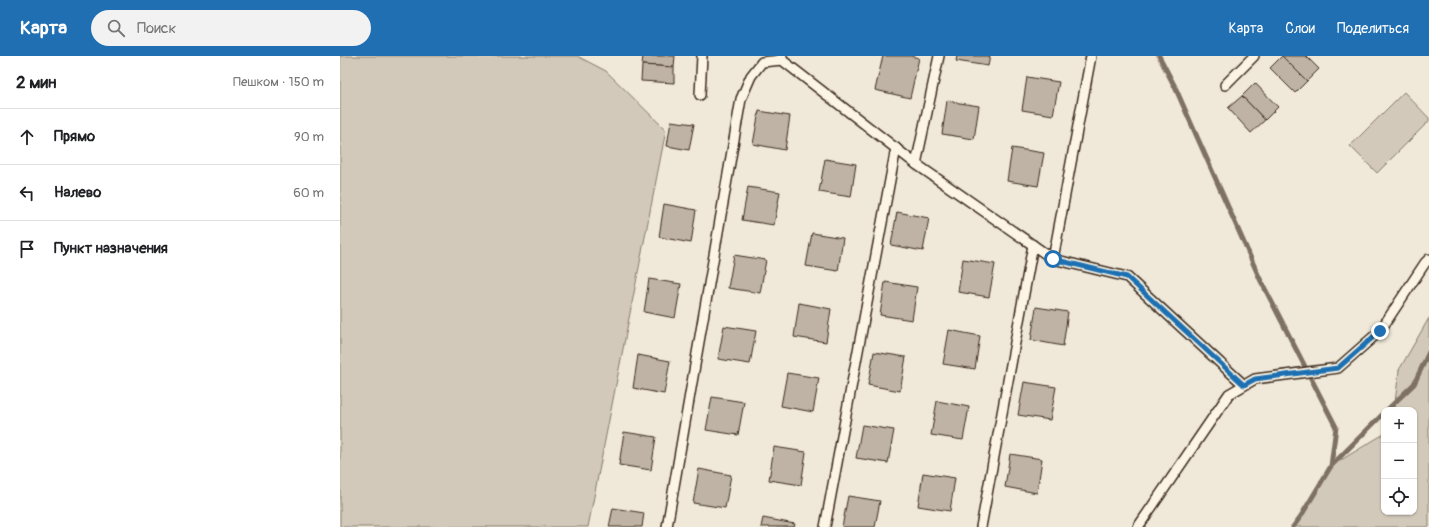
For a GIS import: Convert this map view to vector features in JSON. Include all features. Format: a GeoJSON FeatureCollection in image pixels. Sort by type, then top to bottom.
{"type":"FeatureCollection","features":[{"type":"Feature","properties":{"kind":"lane"},"geometry":{"type":"LineString","coordinates":[[700,95],[702,56]]}},
{"type":"Feature","properties":{"kind":"lane"},"geometry":{"type":"LineString","coordinates":[[916,164],[939,56]]}},
{"type":"Feature","properties":{"kind":"lane"},"geometry":{"type":"LineString","coordinates":[[1053,259],[1091,56]]}},
{"type":"Feature","properties":{"kind":"lane"},"geometry":{"type":"LineString","coordinates":[[1225,85],[1254,56]]}},
{"type":"Feature","properties":{"kind":"lane"},"geometry":{"type":"LineString","coordinates":[[667,527],[741,99],[751,76],[762,62],[782,58],[916,164],[1053,259],[1127,277],[1244,385]]}},
{"type":"Feature","properties":{"kind":"lane"},"geometry":{"type":"LineString","coordinates":[[825,527],[896,148]]}},
{"type":"Feature","properties":{"kind":"lane"},"geometry":{"type":"LineString","coordinates":[[981,527],[1033,245]]}},
{"type":"Feature","properties":{"kind":"lane"},"geometry":{"type":"LineString","coordinates":[[1138,527],[1229,394],[1255,379],[1338,368],[1380,331],[1429,259]]}},
{"type":"Feature","properties":{"kind":"shaded area"},"geometry":{"type":"Polygon","coordinates":[[[340,56],[577,56],[606,71],[666,130],[588,527],[340,527],[340,56]]]}},
{"type":"Feature","properties":{"kind":"shaded area"},"geometry":{"type":"Polygon","coordinates":[[[1404,92],[1429,118],[1429,121],[1377,173],[1350,146],[1404,92]]]}},
{"type":"Feature","properties":{"kind":"shaded area"},"geometry":{"type":"Polygon","coordinates":[[[1429,318],[1429,527],[1293,527],[1331,466],[1381,436],[1381,515],[1417,515],[1417,407],[1394,407],[1399,370],[1429,318]]]}},
{"type":"Feature","properties":{"kind":"building"},"geometry":{"type":"Polygon","coordinates":[[[643,56],[675,56],[674,67],[642,65],[643,56]]]}},
{"type":"Feature","properties":{"kind":"building"},"geometry":{"type":"Polygon","coordinates":[[[883,56],[910,56],[919,58],[910,98],[875,90],[883,56]]]}},
{"type":"Feature","properties":{"kind":"building"},"geometry":{"type":"Polygon","coordinates":[[[957,56],[990,56],[988,66],[956,61],[957,56]]]}},
{"type":"Feature","properties":{"kind":"building"},"geometry":{"type":"Polygon","coordinates":[[[1282,56],[1306,56],[1319,69],[1307,81],[1282,56]]]}},
{"type":"Feature","properties":{"kind":"building"},"geometry":{"type":"Polygon","coordinates":[[[1282,56],[1307,81],[1295,93],[1270,68],[1282,56]]]}},
{"type":"Feature","properties":{"kind":"building"},"geometry":{"type":"Polygon","coordinates":[[[642,65],[674,67],[674,83],[641,81],[642,65]]]}},
{"type":"Feature","properties":{"kind":"building"},"geometry":{"type":"Polygon","coordinates":[[[1027,77],[1059,82],[1053,115],[1022,110],[1027,77]]]}},
{"type":"Feature","properties":{"kind":"building"},"geometry":{"type":"Polygon","coordinates":[[[1255,83],[1278,107],[1265,120],[1242,96],[1255,83]]]}},
{"type":"Feature","properties":{"kind":"building"},"geometry":{"type":"Polygon","coordinates":[[[1242,96],[1265,120],[1251,133],[1228,108],[1242,96]]]}},
{"type":"Feature","properties":{"kind":"building"},"geometry":{"type":"Polygon","coordinates":[[[947,101],[979,106],[974,139],[942,134],[947,101]]]}},
{"type":"Feature","properties":{"kind":"building"},"geometry":{"type":"Polygon","coordinates":[[[759,111],[790,116],[785,150],[753,144],[759,111]]]}},
{"type":"Feature","properties":{"kind":"building"},"geometry":{"type":"Polygon","coordinates":[[[671,121],[694,124],[689,150],[667,146],[671,121]]]}},
{"type":"Feature","properties":{"kind":"building"},"geometry":{"type":"Polygon","coordinates":[[[1012,148],[1044,153],[1038,186],[1007,181],[1012,148]]]}},
{"type":"Feature","properties":{"kind":"building"},"geometry":{"type":"Polygon","coordinates":[[[825,159],[856,164],[851,197],[819,192],[825,159]]]}},
{"type":"Feature","properties":{"kind":"building"},"geometry":{"type":"Polygon","coordinates":[[[748,187],[780,192],[774,225],[742,220],[748,187]]]}},
{"type":"Feature","properties":{"kind":"building"},"geometry":{"type":"Polygon","coordinates":[[[664,204],[696,210],[691,243],[659,237],[664,204]]]}},
{"type":"Feature","properties":{"kind":"building"},"geometry":{"type":"Polygon","coordinates":[[[897,212],[929,218],[923,251],[891,245],[897,212]]]}},
{"type":"Feature","properties":{"kind":"building"},"geometry":{"type":"Polygon","coordinates":[[[812,233],[843,238],[838,271],[806,266],[812,233]]]}},
{"type":"Feature","properties":{"kind":"building"},"geometry":{"type":"Polygon","coordinates":[[[734,255],[766,260],[760,293],[728,288],[734,255]]]}},
{"type":"Feature","properties":{"kind":"building"},"geometry":{"type":"Polygon","coordinates":[[[963,259],[995,264],[989,297],[958,292],[963,259]]]}},
{"type":"Feature","properties":{"kind":"building"},"geometry":{"type":"Polygon","coordinates":[[[649,279],[681,284],[675,318],[644,312],[649,279]]]}},
{"type":"Feature","properties":{"kind":"building"},"geometry":{"type":"Polygon","coordinates":[[[885,282],[917,287],[912,320],[880,315],[885,282]]]}},
{"type":"Feature","properties":{"kind":"building"},"geometry":{"type":"Polygon","coordinates":[[[799,303],[831,309],[826,342],[794,337],[799,303]]]}},
{"type":"Feature","properties":{"kind":"building"},"geometry":{"type":"Polygon","coordinates":[[[1036,307],[1068,312],[1063,346],[1031,340],[1036,307]]]}},
{"type":"Feature","properties":{"kind":"building"},"geometry":{"type":"Polygon","coordinates":[[[724,326],[756,331],[750,364],[718,359],[724,326]]]}},
{"type":"Feature","properties":{"kind":"building"},"geometry":{"type":"Polygon","coordinates":[[[949,330],[980,336],[975,369],[943,364],[949,330]]]}},
{"type":"Feature","properties":{"kind":"building"},"geometry":{"type":"Polygon","coordinates":[[[874,352],[906,357],[900,391],[868,385],[874,352]]]}},
{"type":"Feature","properties":{"kind":"building"},"geometry":{"type":"Polygon","coordinates":[[[638,355],[670,361],[664,394],[633,388],[638,355]]]}},
{"type":"Feature","properties":{"kind":"building"},"geometry":{"type":"Polygon","coordinates":[[[787,373],[819,378],[813,412],[781,406],[787,373]]]}},
{"type":"Feature","properties":{"kind":"building"},"geometry":{"type":"Polygon","coordinates":[[[1024,382],[1056,387],[1050,420],[1018,415],[1024,382]]]}},
{"type":"Feature","properties":{"kind":"building"},"geometry":{"type":"Polygon","coordinates":[[[712,397],[744,402],[738,435],[706,430],[712,397]]]}},
{"type":"Feature","properties":{"kind":"building"},"geometry":{"type":"Polygon","coordinates":[[[937,401],[969,407],[963,440],[931,435],[937,401]]]}},
{"type":"Feature","properties":{"kind":"building"},"geometry":{"type":"Polygon","coordinates":[[[862,425],[894,430],[888,463],[856,458],[862,425]]]}},
{"type":"Feature","properties":{"kind":"building"},"geometry":{"type":"Polygon","coordinates":[[[624,432],[656,437],[651,470],[619,465],[624,432]]]}},
{"type":"Feature","properties":{"kind":"building"},"geometry":{"type":"Polygon","coordinates":[[[774,447],[806,452],[801,485],[769,480],[774,447]]]}},
{"type":"Feature","properties":{"kind":"building"},"geometry":{"type":"Polygon","coordinates":[[[1010,454],[1042,459],[1037,493],[1005,487],[1010,454]]]}},
{"type":"Feature","properties":{"kind":"building"},"geometry":{"type":"Polygon","coordinates":[[[699,469],[731,475],[725,508],[693,503],[699,469]]]}},
{"type":"Feature","properties":{"kind":"building"},"geometry":{"type":"Polygon","coordinates":[[[923,473],[955,478],[950,511],[918,506],[923,473]]]}},
{"type":"Feature","properties":{"kind":"building"},"geometry":{"type":"Polygon","coordinates":[[[848,496],[880,501],[875,527],[842,527],[848,496]]]}},
{"type":"Feature","properties":{"kind":"building"},"geometry":{"type":"Polygon","coordinates":[[[613,508],[644,513],[642,527],[609,527],[613,508]]]}},
{"type":"Feature","properties":{"kind":"building"},"geometry":{"type":"Polygon","coordinates":[[[763,518],[795,524],[794,527],[761,527],[763,518]]]}},
{"type":"Feature","properties":{"kind":"waterway"},"geometry":{"type":"LineString","coordinates":[[1159,56],[1175,87],[1260,279],[1336,427],[1331,466],[1293,527]]}},
{"type":"Feature","properties":{"kind":"waterway"},"geometry":{"type":"LineString","coordinates":[[1390,407],[1414,384],[1429,352]]}},
{"type":"Feature","properties":{"kind":"waterway"},"geometry":{"type":"LineString","coordinates":[[1331,466],[1381,416]]}},
{"type":"Feature","properties":{"kind":"route"},"geometry":{"type":"LineString","coordinates":[[1053,259],[1127,277],[1244,385],[1255,379],[1338,368],[1380,331]]}}]}
